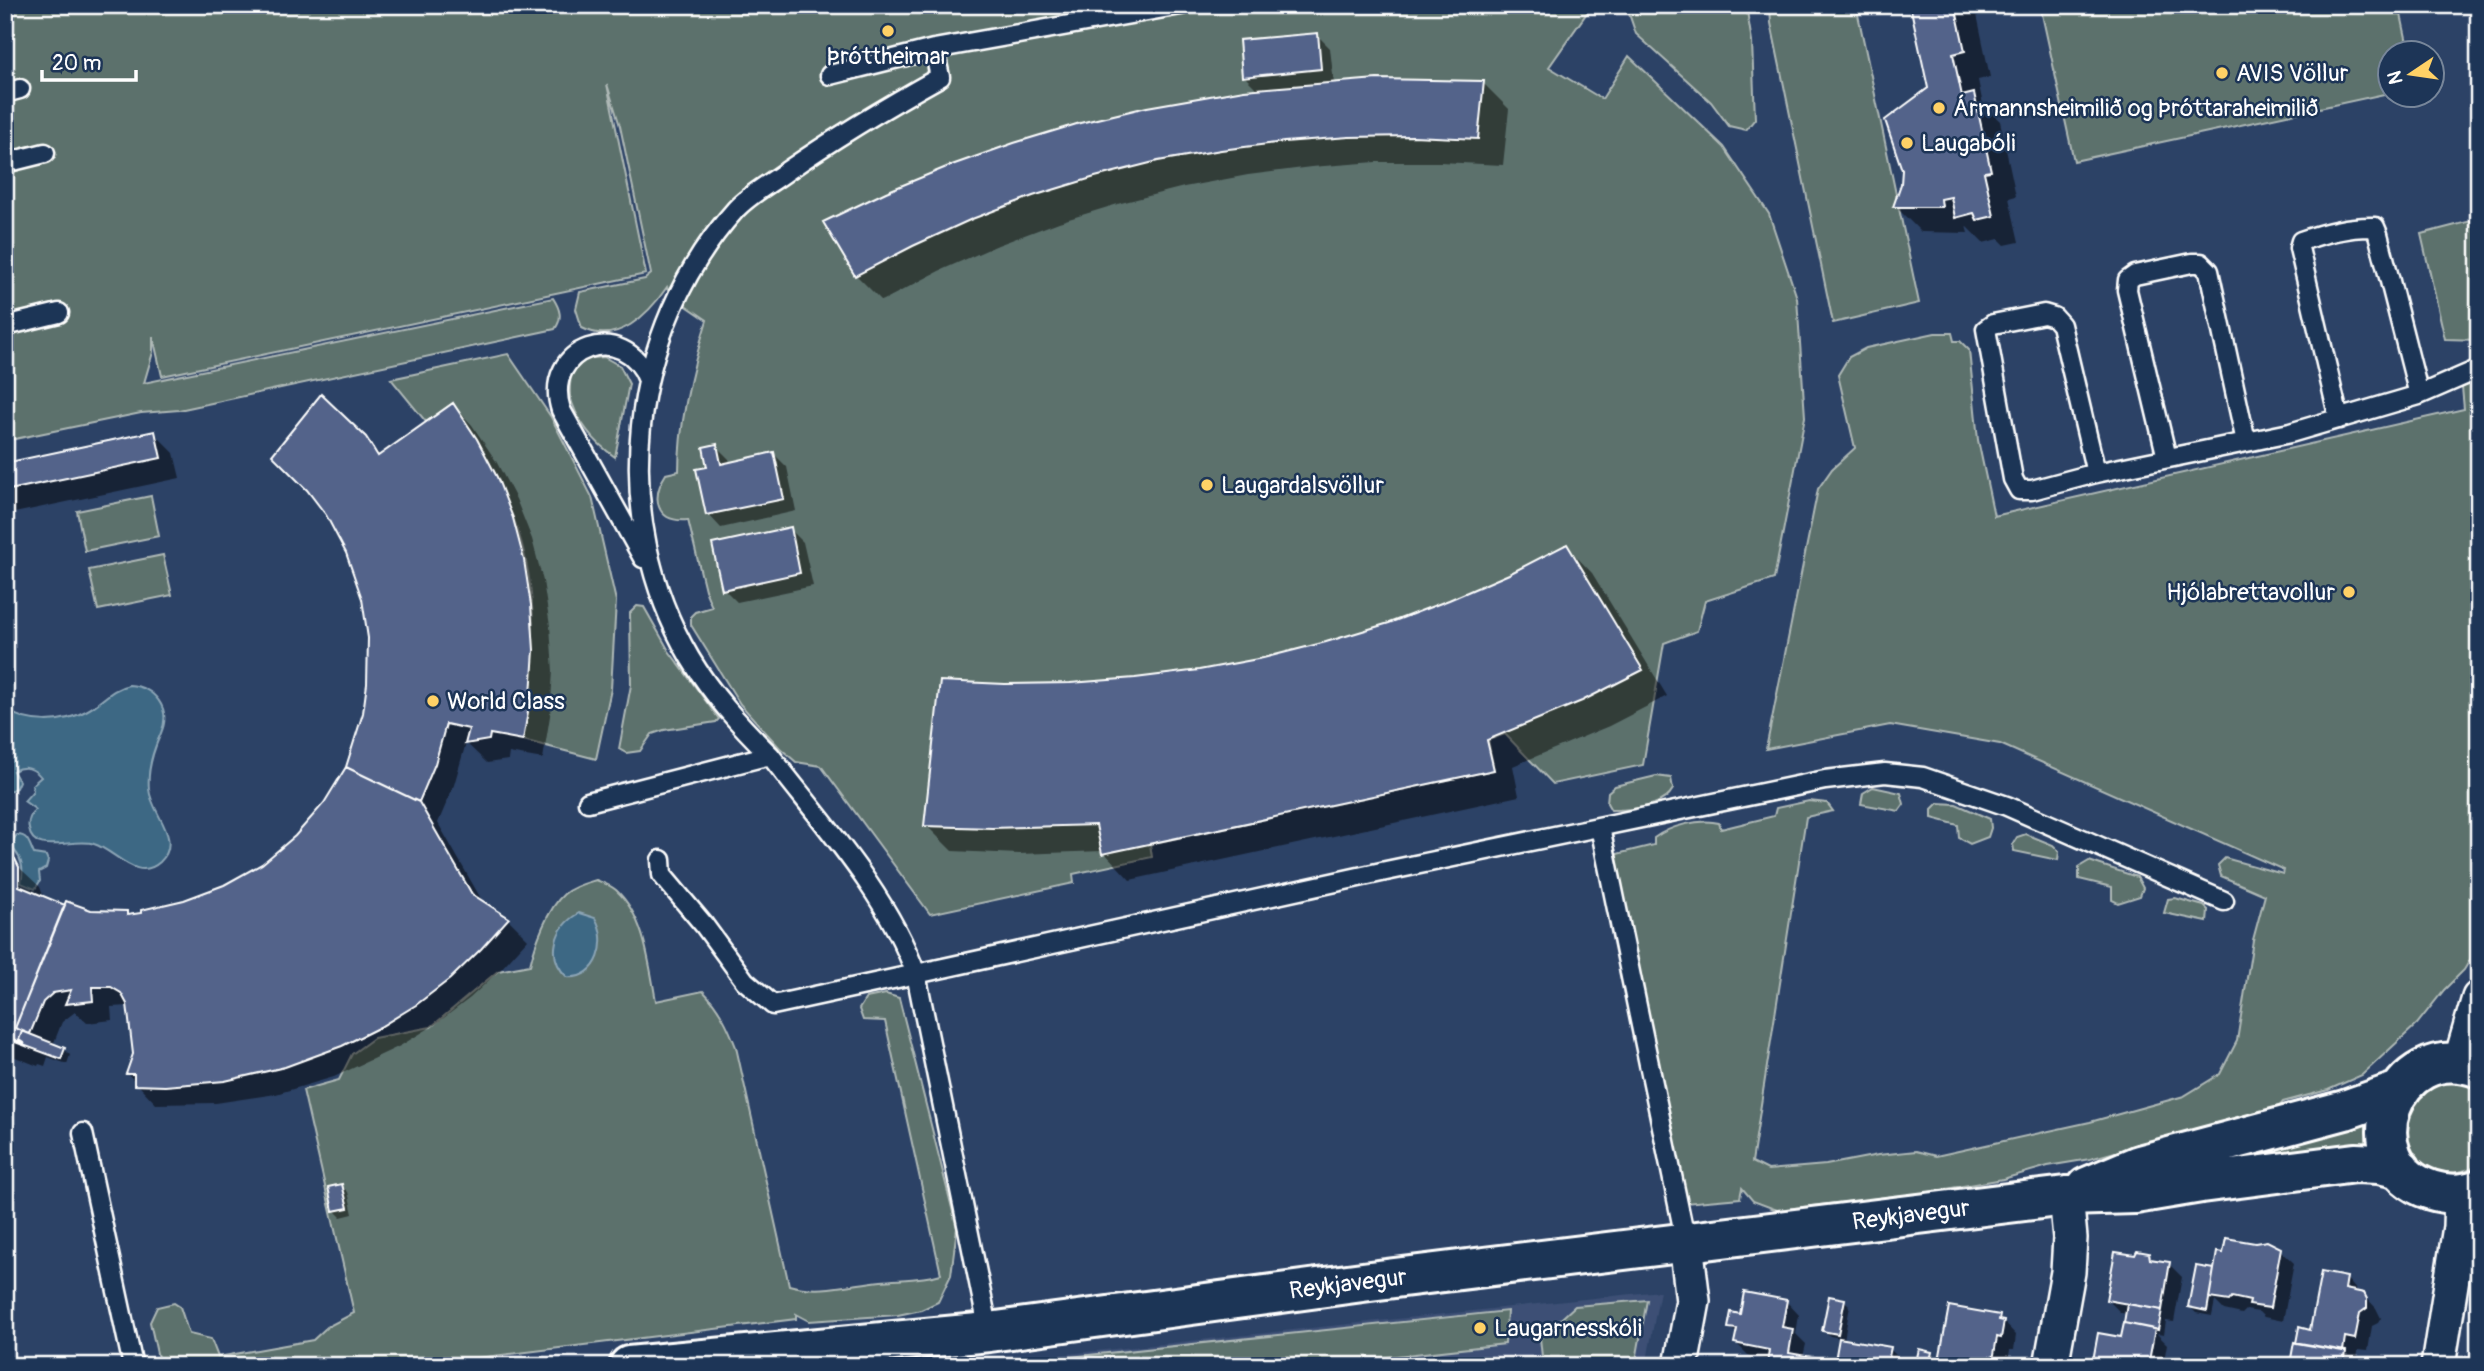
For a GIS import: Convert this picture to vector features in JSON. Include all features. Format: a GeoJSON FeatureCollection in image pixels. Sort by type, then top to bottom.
{"type":"FeatureCollection","features":[{"type":"Feature","properties":{"kind":"street"},"geometry":{"type":"LineString","coordinates":[[2438,1366],[2460,1227],[2470,1191],[2444,1194],[2413,1181],[2392,1155],[2387,1130],[2391,1105],[2399,1090],[2411,1077],[2442,1063],[2469,1066],[2479,999]]}},
{"type":"Feature","properties":{"kind":"street","name":"Reykjavegur"},"geometry":{"type":"LineString","coordinates":[[2066,1196],[2140,1165],[2345,1110],[2399,1090]]}},
{"type":"Feature","properties":{"kind":"street","name":"Reykjavegur"},"geometry":{"type":"LineString","coordinates":[[629,1366],[989,1332],[1370,1281],[2066,1196],[2135,1194],[2355,1163],[2379,1164],[2401,1169]]}},
{"type":"Feature","properties":{"kind":"street"},"geometry":{"type":"LineString","coordinates":[[2051,1366],[2068,1272],[2070,1238],[2066,1196]]}},
{"type":"Feature","properties":{"kind":"street"},"geometry":{"type":"LineString","coordinates":[[1681,1366],[1693,1301],[1686,1244]]}},
{"type":"Feature","properties":{"kind":"lane"},"geometry":{"type":"LineString","coordinates":[[830,75],[934,49],[1181,5]]}},
{"type":"Feature","properties":{"kind":"lane"},"geometry":{"type":"LineString","coordinates":[[934,49],[940,77],[827,144],[738,207],[710,242],[667,319],[648,380],[639,449],[639,493],[645,538],[655,579],[670,619],[689,657],[726,709],[771,755],[872,888],[906,946],[916,974],[989,1332]]}},
{"type":"Feature","properties":{"kind":"lane"},"geometry":{"type":"LineString","coordinates":[[5,163],[45,153]]}},
{"type":"Feature","properties":{"kind":"lane"},"geometry":{"type":"LineString","coordinates":[[2339,419],[2299,248],[2301,241],[2311,237],[2375,227],[2419,395]]}},
{"type":"Feature","properties":{"kind":"lane"},"geometry":{"type":"LineString","coordinates":[[2167,458],[2127,290],[2128,280],[2135,275],[2192,263],[2201,264],[2209,271],[2246,442]]}},
{"type":"Feature","properties":{"kind":"lane"},"geometry":{"type":"LineString","coordinates":[[5,326],[59,313]]}},
{"type":"Feature","properties":{"kind":"lane"},"geometry":{"type":"LineString","coordinates":[[2095,473],[2061,325],[2054,317],[2044,314],[1993,324],[1986,329],[2012,479],[2019,490],[2032,491],[2095,473],[2246,442],[2339,419],[2419,395],[2479,369]]}},
{"type":"Feature","properties":{"kind":"lane"},"geometry":{"type":"LineString","coordinates":[[648,380],[644,368],[636,358],[613,346],[601,345],[577,353],[567,362],[561,373],[557,398],[561,410],[655,579]]}},
{"type":"Feature","properties":{"kind":"lane"},"geometry":{"type":"LineString","coordinates":[[588,802],[771,755]]}},
{"type":"Feature","properties":{"kind":"lane"},"geometry":{"type":"LineString","coordinates":[[660,860],[662,875],[704,925],[745,981],[774,1005],[1386,871],[1853,775],[1885,773],[1923,777],[2007,806],[2224,901]]}},
{"type":"Feature","properties":{"kind":"lane"},"geometry":{"type":"LineString","coordinates":[[1600,827],[1686,1244]]}},
{"type":"Feature","properties":{"kind":"lane"},"geometry":{"type":"LineString","coordinates":[[83,1133],[133,1366]]}},
{"type":"Feature","properties":{"kind":"shaded area"},"geometry":{"type":"Polygon","coordinates":[[[129,685],[153,694],[159,700],[164,715],[164,724],[151,760],[149,789],[168,835],[169,844],[160,862],[151,868],[143,869],[94,844],[46,844],[32,837],[29,823],[35,809],[24,801],[33,791],[32,785],[41,777],[35,771],[21,768],[13,771],[19,781],[16,788],[5,793],[5,709],[24,718],[56,720],[86,711],[129,685]]]}},
{"type":"Feature","properties":{"kind":"shaded area"},"geometry":{"type":"Polygon","coordinates":[[[17,835],[26,838],[34,854],[46,856],[48,861],[46,868],[39,872],[40,881],[35,889],[21,883],[21,862],[9,845],[17,835]]]}},
{"type":"Feature","properties":{"kind":"shaded area"},"geometry":{"type":"Polygon","coordinates":[[[579,913],[595,918],[601,947],[594,965],[587,972],[567,977],[556,961],[556,943],[564,926],[579,913]]]}},
{"type":"Feature","properties":{"kind":"shaded area","name":"Laugarnesskóli"},"geometry":{"type":"Polygon","coordinates":[[[1660,1291],[1646,1366],[955,1366],[1660,1291]]]}},
{"type":"Feature","properties":{"kind":"green space","name":"Laugardalsvöllur"},"geometry":{"type":"Polygon","coordinates":[[[5,5],[1602,5],[1591,7],[1549,67],[1602,99],[1629,56],[1724,147],[1769,214],[1797,298],[1805,417],[1774,579],[1705,601],[1697,631],[1664,643],[1643,765],[1553,784],[1505,734],[1488,740],[1494,770],[1150,844],[1152,857],[1073,874],[1074,883],[930,914],[821,766],[796,762],[740,704],[691,625],[691,616],[695,612],[712,607],[705,590],[688,520],[677,520],[663,513],[659,507],[658,491],[666,474],[679,471],[687,394],[707,320],[669,294],[667,287],[641,317],[630,325],[607,333],[595,333],[582,328],[576,309],[580,292],[645,279],[651,274],[620,126],[607,84],[646,274],[162,376],[153,337],[153,352],[144,383],[553,298],[560,314],[555,329],[179,410],[141,413],[5,441],[5,5]]]}},
{"type":"Feature","properties":{"kind":"green space"},"geometry":{"type":"Polygon","coordinates":[[[1626,5],[1746,5],[1752,42],[1755,119],[1746,130],[1729,126],[1711,102],[1636,34],[1626,5]]]}},
{"type":"Feature","properties":{"kind":"green space"},"geometry":{"type":"Polygon","coordinates":[[[1770,5],[1856,5],[1919,303],[1833,323],[1771,23],[1770,5]]]}},
{"type":"Feature","properties":{"kind":"green space","name":"AVIS Völlur"},"geometry":{"type":"Polygon","coordinates":[[[2040,5],[2399,5],[2406,38],[2376,38],[2376,96],[2074,161],[2040,5]]]}},
{"type":"Feature","properties":{"kind":"green space"},"geometry":{"type":"Polygon","coordinates":[[[2479,219],[2479,340],[2445,339],[2421,234],[2479,219]]]}},
{"type":"Feature","properties":{"kind":"green space"},"geometry":{"type":"Polygon","coordinates":[[[1935,333],[1952,333],[1954,341],[1960,341],[1969,350],[1978,440],[1994,516],[2464,409],[2462,387],[2479,382],[2479,945],[2464,970],[2417,1024],[2362,1075],[2328,1090],[2283,1102],[2279,1107],[2090,1159],[2048,1166],[2003,1179],[1923,1193],[1777,1210],[1753,1201],[1742,1188],[1740,1198],[1685,1203],[1613,855],[1654,845],[1654,838],[1694,822],[1719,823],[1721,829],[1774,816],[1776,808],[1809,801],[1827,803],[1833,811],[1806,817],[1752,1162],[1768,1170],[1826,1165],[1916,1151],[1936,1156],[2090,1122],[2184,1096],[2220,1074],[2237,1041],[2253,940],[2265,895],[2221,876],[2218,865],[2225,858],[2283,874],[2284,870],[2000,744],[1890,725],[1766,749],[1818,489],[1832,469],[1855,448],[1838,375],[1849,357],[1866,348],[1935,333]]]}},
{"type":"Feature","properties":{"kind":"green space"},"geometry":{"type":"Polygon","coordinates":[[[508,354],[551,417],[592,497],[616,601],[611,689],[596,759],[523,740],[531,685],[533,628],[528,571],[513,517],[453,403],[426,422],[391,379],[508,354]]]}},
{"type":"Feature","properties":{"kind":"green space"},"geometry":{"type":"Polygon","coordinates":[[[604,357],[620,366],[629,384],[615,457],[587,430],[576,413],[570,395],[571,372],[583,359],[604,357]]]}},
{"type":"Feature","properties":{"kind":"green space"},"geometry":{"type":"Polygon","coordinates":[[[151,496],[159,536],[85,551],[77,511],[151,496]]]}},
{"type":"Feature","properties":{"kind":"green space"},"geometry":{"type":"Polygon","coordinates":[[[163,555],[172,595],[98,610],[89,570],[163,555]]]}},
{"type":"Feature","properties":{"kind":"green space"},"geometry":{"type":"Polygon","coordinates":[[[637,606],[644,607],[669,651],[719,719],[716,722],[652,734],[640,751],[626,753],[619,749],[631,685],[630,613],[637,606]]]}},
{"type":"Feature","properties":{"kind":"green space"},"geometry":{"type":"Polygon","coordinates":[[[1656,776],[1671,778],[1673,789],[1662,800],[1637,808],[1611,810],[1607,803],[1608,792],[1615,786],[1656,776]]]}},
{"type":"Feature","properties":{"kind":"green space"},"geometry":{"type":"Polygon","coordinates":[[[1873,787],[1901,793],[1904,804],[1899,811],[1861,804],[1863,793],[1873,787]]]}},
{"type":"Feature","properties":{"kind":"green space"},"geometry":{"type":"Polygon","coordinates":[[[1938,803],[1956,804],[1990,819],[1988,837],[1970,844],[1959,838],[1958,825],[1932,818],[1932,809],[1938,803]]]}},
{"type":"Feature","properties":{"kind":"green space"},"geometry":{"type":"Polygon","coordinates":[[[2026,834],[2053,845],[2059,851],[2058,860],[2014,851],[2013,844],[2017,837],[2026,834]]]}},
{"type":"Feature","properties":{"kind":"green space"},"geometry":{"type":"Polygon","coordinates":[[[2089,861],[2137,877],[2143,888],[2140,896],[2118,903],[2112,900],[2112,887],[2079,879],[2079,867],[2089,861]]]}},
{"type":"Feature","properties":{"kind":"green space"},"geometry":{"type":"Polygon","coordinates":[[[596,880],[616,890],[634,914],[648,957],[656,1001],[703,991],[726,1024],[736,1047],[789,1285],[812,1289],[941,1274],[885,1021],[863,1020],[859,1009],[866,998],[886,994],[899,998],[957,1228],[951,1275],[938,1302],[921,1310],[898,1315],[809,1321],[796,1314],[796,1319],[412,1366],[165,1366],[158,1358],[150,1322],[157,1307],[174,1303],[180,1307],[189,1334],[211,1339],[218,1357],[313,1340],[327,1327],[354,1313],[303,1090],[339,1080],[352,1054],[374,1038],[431,1027],[498,971],[530,965],[543,927],[558,900],[571,889],[596,880]]]}},
{"type":"Feature","properties":{"kind":"green space"},"geometry":{"type":"Polygon","coordinates":[[[2175,898],[2204,906],[2208,910],[2207,922],[2164,913],[2168,899],[2175,898]]]}},
{"type":"Feature","properties":{"kind":"green space"},"geometry":{"type":"Polygon","coordinates":[[[2430,1079],[2479,1085],[2479,1163],[2470,1168],[2450,1173],[2430,1169],[2413,1157],[2405,1145],[2401,1116],[2430,1079]]]}},
{"type":"Feature","properties":{"kind":"green space"},"geometry":{"type":"Polygon","coordinates":[[[2367,1118],[2373,1150],[2235,1168],[2231,1151],[2367,1118]]]}},
{"type":"Feature","properties":{"kind":"green space"},"geometry":{"type":"Polygon","coordinates":[[[1647,1300],[1635,1366],[1543,1366],[1540,1338],[1575,1306],[1647,1300]]]}},
{"type":"Feature","properties":{"kind":"green space"},"geometry":{"type":"Polygon","coordinates":[[[1507,1311],[1505,1344],[1306,1366],[984,1366],[1507,1311]]]}},
{"type":"Feature","properties":{"kind":"building","name":"Ármannsheimilið og Þróttaraheimilið"},"geometry":{"type":"Polygon","coordinates":[[[1910,5],[1955,5],[1965,51],[1953,54],[1962,96],[1974,93],[1991,171],[1984,172],[1994,216],[1977,220],[1974,213],[1955,218],[1951,197],[1941,199],[1942,207],[1893,207],[1901,184],[1902,170],[1885,120],[1928,88],[1910,5]]]}},
{"type":"Feature","properties":{"kind":"building"},"geometry":{"type":"Polygon","coordinates":[[[1318,33],[1321,69],[1242,77],[1239,40],[1318,33]]]}},
{"type":"Feature","properties":{"kind":"building"},"geometry":{"type":"Polygon","coordinates":[[[1377,79],[1484,81],[1478,139],[1349,137],[1284,142],[1158,161],[1033,196],[972,219],[855,276],[823,222],[949,166],[1080,123],[1147,107],[1244,90],[1377,79]]]}},
{"type":"Feature","properties":{"kind":"building"},"geometry":{"type":"Polygon","coordinates":[[[321,394],[366,437],[378,456],[453,403],[477,439],[497,477],[513,518],[524,560],[534,650],[531,695],[523,740],[490,734],[489,740],[465,744],[469,729],[446,724],[435,764],[419,802],[346,767],[363,713],[367,684],[368,638],[362,599],[346,553],[326,515],[307,490],[272,455],[321,394]]]}},
{"type":"Feature","properties":{"kind":"building"},"geometry":{"type":"Polygon","coordinates":[[[155,431],[161,458],[5,491],[5,463],[155,431]]]}},
{"type":"Feature","properties":{"kind":"building"},"geometry":{"type":"Polygon","coordinates":[[[717,444],[721,464],[774,452],[784,499],[706,515],[696,469],[707,467],[703,447],[717,444]]]}},
{"type":"Feature","properties":{"kind":"building"},"geometry":{"type":"Polygon","coordinates":[[[791,527],[800,573],[722,590],[712,544],[791,527]]]}},
{"type":"Feature","properties":{"kind":"building"},"geometry":{"type":"Polygon","coordinates":[[[1567,544],[1643,670],[1582,701],[1487,740],[1494,770],[1102,854],[1096,825],[992,828],[924,826],[940,681],[1070,683],[1199,670],[1263,658],[1389,623],[1509,574],[1567,544]]]}},
{"type":"Feature","properties":{"kind":"building"},"geometry":{"type":"Polygon","coordinates":[[[346,767],[419,802],[472,894],[509,918],[450,979],[416,1005],[342,1046],[285,1067],[225,1081],[165,1086],[134,1085],[134,1074],[126,1074],[133,1054],[127,1004],[121,993],[111,987],[92,987],[93,1001],[65,1004],[71,990],[53,993],[43,1002],[30,1034],[15,1028],[66,901],[91,910],[127,911],[127,915],[184,900],[224,885],[262,864],[295,836],[324,803],[346,767]]]}},
{"type":"Feature","properties":{"kind":"building"},"geometry":{"type":"Polygon","coordinates":[[[5,852],[15,859],[19,867],[19,886],[65,905],[15,1028],[22,1031],[19,1040],[25,1044],[5,1038],[5,852]]]}},
{"type":"Feature","properties":{"kind":"building"},"geometry":{"type":"Polygon","coordinates":[[[22,1031],[65,1048],[61,1059],[12,1041],[13,1039],[25,1044],[19,1040],[22,1031]]]}},
{"type":"Feature","properties":{"kind":"building"},"geometry":{"type":"Polygon","coordinates":[[[342,1184],[348,1208],[333,1211],[328,1187],[342,1184]]]}},
{"type":"Feature","properties":{"kind":"building"},"geometry":{"type":"Polygon","coordinates":[[[2226,1238],[2255,1243],[2267,1241],[2281,1248],[2270,1308],[2249,1305],[2250,1301],[2232,1297],[2229,1301],[2209,1298],[2217,1252],[2223,1253],[2226,1238]]]}},
{"type":"Feature","properties":{"kind":"building"},"geometry":{"type":"Polygon","coordinates":[[[2137,1251],[2149,1253],[2150,1259],[2170,1262],[2162,1310],[2106,1300],[2115,1252],[2135,1255],[2137,1251]]]}},
{"type":"Feature","properties":{"kind":"building"},"geometry":{"type":"Polygon","coordinates":[[[2196,1266],[2214,1269],[2207,1311],[2188,1307],[2196,1266]]]}},
{"type":"Feature","properties":{"kind":"building"},"geometry":{"type":"Polygon","coordinates":[[[2321,1272],[2347,1277],[2345,1289],[2364,1293],[2367,1299],[2367,1308],[2360,1313],[2355,1339],[2345,1337],[2343,1351],[2296,1343],[2299,1327],[2310,1330],[2321,1272]]]}},
{"type":"Feature","properties":{"kind":"building"},"geometry":{"type":"Polygon","coordinates":[[[1744,1292],[1787,1300],[1782,1327],[1793,1329],[1789,1353],[1818,1358],[1816,1366],[1767,1366],[1769,1350],[1734,1343],[1737,1329],[1728,1328],[1731,1312],[1740,1314],[1744,1292]]]}},
{"type":"Feature","properties":{"kind":"building"},"geometry":{"type":"Polygon","coordinates":[[[1829,1296],[1845,1299],[1838,1334],[1822,1331],[1829,1296]]]}},
{"type":"Feature","properties":{"kind":"building"},"geometry":{"type":"Polygon","coordinates":[[[2127,1304],[2162,1310],[2158,1330],[2124,1323],[2127,1304]]]}},
{"type":"Feature","properties":{"kind":"building"},"geometry":{"type":"Polygon","coordinates":[[[1949,1306],[2000,1315],[1999,1320],[2004,1321],[2001,1338],[1997,1337],[1992,1366],[1938,1366],[1949,1306]]]}},
{"type":"Feature","properties":{"kind":"building"},"geometry":{"type":"Polygon","coordinates":[[[2124,1323],[2155,1329],[2148,1366],[2092,1366],[2098,1333],[2121,1337],[2124,1323]]]}},
{"type":"Feature","properties":{"kind":"building"},"geometry":{"type":"Polygon","coordinates":[[[1839,1338],[1891,1347],[1887,1366],[1834,1366],[1839,1338]]]}},
{"type":"Feature","properties":{"kind":"building"},"geometry":{"type":"Polygon","coordinates":[[[2294,1342],[2346,1351],[2344,1366],[2290,1364],[2294,1342]]]}},
{"type":"Feature","properties":{"kind":"building"},"geometry":{"type":"Polygon","coordinates":[[[1919,1349],[1932,1352],[1929,1366],[1915,1366],[1919,1349]]]}},
{"type":"Feature","properties":{"kind":"place","name":"Þróttheimar"},"geometry":{"type":"Point","coordinates":[888,31]}},
{"type":"Feature","properties":{"kind":"place","name":"AVIS Völlur"},"geometry":{"type":"Point","coordinates":[2222,73]}},
{"type":"Feature","properties":{"kind":"place","name":"Ármannsheimilið og Þróttaraheimilið"},"geometry":{"type":"Point","coordinates":[1939,108]}},
{"type":"Feature","properties":{"kind":"place","name":"Laugabóli"},"geometry":{"type":"Point","coordinates":[1907,143]}},
{"type":"Feature","properties":{"kind":"place","name":"Laugardalsvöllur"},"geometry":{"type":"Point","coordinates":[1207,485]}},
{"type":"Feature","properties":{"kind":"place","name":"Hjólabrettavollur"},"geometry":{"type":"Point","coordinates":[2349,592]}},
{"type":"Feature","properties":{"kind":"place","name":"World Class"},"geometry":{"type":"Point","coordinates":[433,701]}},
{"type":"Feature","properties":{"kind":"place","name":"Laugarnesskóli"},"geometry":{"type":"Point","coordinates":[1480,1328]}}]}
